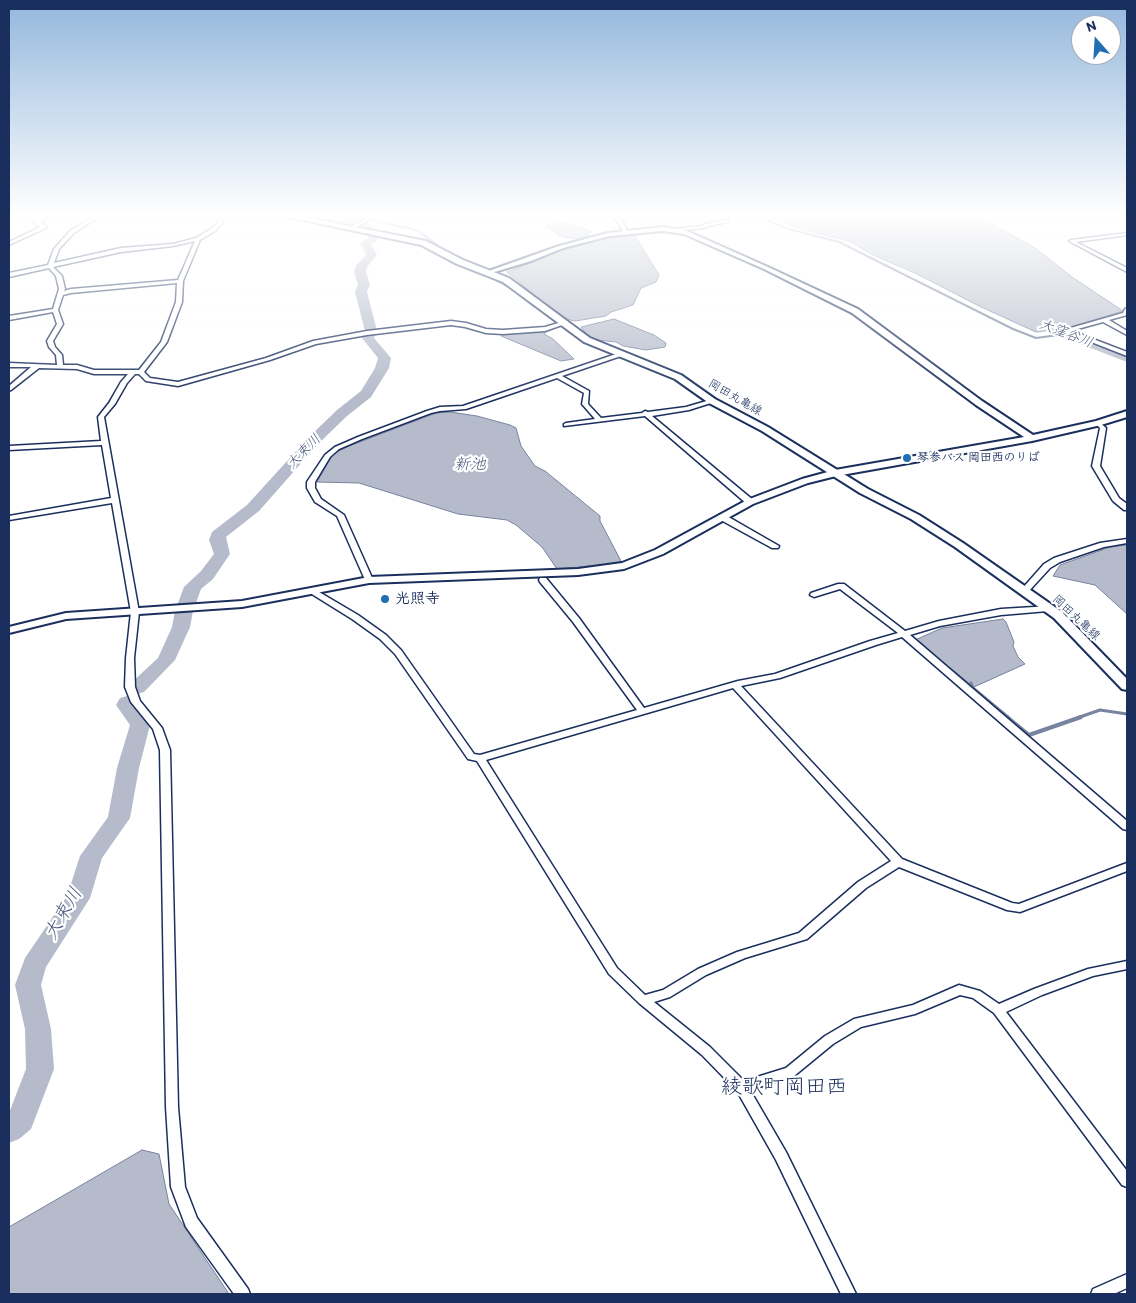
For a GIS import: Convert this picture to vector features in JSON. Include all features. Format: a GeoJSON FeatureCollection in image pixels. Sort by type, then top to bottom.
{"type":"FeatureCollection","features":[{"type":"Feature","properties":{"kind":"main road","name":"岡田丸亀線"},"geometry":{"type":"LineString","coordinates":[[500,277],[510,282],[562,324],[587,340],[619,355],[668,371],[712,401],[765,429],[864,491],[915,517],[1025,590],[1058,615],[1127,686]]}},
{"type":"Feature","properties":{"kind":"street"},"geometry":{"type":"LineString","coordinates":[[59,277],[61,294],[55,310],[60,324],[50,340],[52,347],[59,355],[60,367]]}},
{"type":"Feature","properties":{"kind":"street"},"geometry":{"type":"LineString","coordinates":[[182,277],[179,302],[164,342],[137,372],[124,382],[112,404],[101,417],[104,443],[135,612],[130,658],[130,688],[136,702],[157,728],[165,750],[172,1106],[178,1187],[191,1222],[243,1294]]}},
{"type":"Feature","properties":{"kind":"street"},"geometry":{"type":"LineString","coordinates":[[784,277],[855,311],[979,403],[1032,438]]}},
{"type":"Feature","properties":{"kind":"street"},"geometry":{"type":"LineString","coordinates":[[61,294],[71,291],[180,281]]}},
{"type":"Feature","properties":{"kind":"street"},"geometry":{"type":"LineString","coordinates":[[9,318],[55,310]]}},
{"type":"Feature","properties":{"kind":"street"},"geometry":{"type":"LineString","coordinates":[[1127,311],[1070,330],[1078,335],[1127,354]]}},
{"type":"Feature","properties":{"kind":"street"},"geometry":{"type":"LineString","coordinates":[[1104,320],[1127,333]]}},
{"type":"Feature","properties":{"kind":"street"},"geometry":{"type":"LineString","coordinates":[[9,366],[77,367],[94,372],[137,372],[148,380],[178,384],[268,359],[314,342],[369,333],[451,323],[486,331],[503,332],[545,329],[562,324]]}},
{"type":"Feature","properties":{"kind":"street"},"geometry":{"type":"LineString","coordinates":[[369,580],[340,515],[318,500],[311,488],[311,482],[327,456],[337,448],[360,438],[429,412],[440,409],[464,408],[619,355]]}},
{"type":"Feature","properties":{"kind":"street"},"geometry":{"type":"LineString","coordinates":[[9,389],[37,366]]}},
{"type":"Feature","properties":{"kind":"street"},"geometry":{"type":"LineString","coordinates":[[557,376],[587,392],[585,404],[599,420]]}},
{"type":"Feature","properties":{"kind":"street"},"geometry":{"type":"LineString","coordinates":[[566,425],[645,413],[687,409],[712,401]]}},
{"type":"Feature","properties":{"kind":"street"},"geometry":{"type":"LineString","coordinates":[[645,413],[750,502]]}},
{"type":"Feature","properties":{"kind":"street"},"geometry":{"type":"LineString","coordinates":[[9,630],[66,616],[242,604],[369,580],[592,571],[624,566],[659,552],[750,502],[785,488],[835,473],[1032,438],[1098,423],[1127,414]]}},
{"type":"Feature","properties":{"kind":"street"},"geometry":{"type":"LineString","coordinates":[[1098,423],[1103,428],[1096,466],[1116,499],[1127,508]]}},
{"type":"Feature","properties":{"kind":"street"},"geometry":{"type":"LineString","coordinates":[[9,448],[104,443]]}},
{"type":"Feature","properties":{"kind":"street"},"geometry":{"type":"LineString","coordinates":[[9,518],[115,500]]}},
{"type":"Feature","properties":{"kind":"street"},"geometry":{"type":"LineString","coordinates":[[722,517],[775,546]]}},
{"type":"Feature","properties":{"kind":"street"},"geometry":{"type":"LineString","coordinates":[[1025,590],[1047,566],[1057,560],[1103,545],[1127,541]]}},
{"type":"Feature","properties":{"kind":"street"},"geometry":{"type":"LineString","coordinates":[[543,580],[576,620],[642,711]]}},
{"type":"Feature","properties":{"kind":"street"},"geometry":{"type":"LineString","coordinates":[[814,596],[841,586],[904,634],[1127,826]]}},
{"type":"Feature","properties":{"kind":"street"},"geometry":{"type":"LineString","coordinates":[[311,591],[355,617],[383,637],[398,652],[471,757],[480,758],[735,685],[777,676],[873,643],[940,624],[992,614],[1048,608]]}},
{"type":"Feature","properties":{"kind":"street"},"geometry":{"type":"LineString","coordinates":[[735,685],[898,862],[1011,907],[1020,908],[1127,867]]}},
{"type":"Feature","properties":{"kind":"street"},"geometry":{"type":"LineString","coordinates":[[480,758],[605,961],[627,987],[706,1051],[742,1087],[781,1156],[849,1294]]}},
{"type":"Feature","properties":{"kind":"street"},"geometry":{"type":"LineString","coordinates":[[643,1000],[666,994],[702,972],[741,954],[803,936],[862,885],[898,862]]}},
{"type":"Feature","properties":{"kind":"street"},"geometry":{"type":"LineString","coordinates":[[998,1010],[1038,992],[1092,972],[1127,965]]}},
{"type":"Feature","properties":{"kind":"street"},"geometry":{"type":"LineString","coordinates":[[742,1087],[790,1072],[829,1040],[858,1023],[915,1009],[959,990],[976,994],[998,1010],[1127,1181]]}},
{"type":"Feature","properties":{"kind":"street"},"geometry":{"type":"LineString","coordinates":[[1098,1294],[1127,1281]]}},
{"type":"Feature","properties":{"kind":"water"},"geometry":{"type":"Polygon","coordinates":[[[513,277],[658,277],[656,282],[641,288],[633,305],[611,312],[606,316],[575,321],[562,318],[513,277]]]}},
{"type":"Feature","properties":{"kind":"water"},"geometry":{"type":"Polygon","coordinates":[[[922,277],[1072,277],[1123,311],[1064,329],[1068,332],[1060,334],[1052,330],[1036,332],[979,306],[922,277]]]}},
{"type":"Feature","properties":{"kind":"water"},"geometry":{"type":"Polygon","coordinates":[[[614,319],[654,335],[666,343],[665,347],[646,350],[623,346],[616,342],[597,340],[588,336],[581,327],[614,319]]]}},
{"type":"Feature","properties":{"kind":"water"},"geometry":{"type":"Polygon","coordinates":[[[547,331],[544,334],[553,339],[574,359],[561,361],[501,336],[504,333],[547,331]]]}},
{"type":"Feature","properties":{"kind":"water","name":"新池"},"geometry":{"type":"Polygon","coordinates":[[[450,412],[477,416],[516,428],[521,446],[535,466],[545,471],[600,516],[600,521],[622,563],[557,569],[542,547],[516,525],[507,520],[458,514],[359,483],[317,482],[333,454],[349,446],[436,413],[450,412]]]}},
{"type":"Feature","properties":{"kind":"water"},"geometry":{"type":"Polygon","coordinates":[[[1127,545],[1127,614],[1095,585],[1053,576],[1060,565],[1110,547],[1127,545]]]}},
{"type":"Feature","properties":{"kind":"water"},"geometry":{"type":"Polygon","coordinates":[[[1003,619],[1014,642],[1013,646],[1018,657],[1025,664],[974,687],[915,640],[942,628],[1003,619]]]}},
{"type":"Feature","properties":{"kind":"water"},"geometry":{"type":"Polygon","coordinates":[[[142,1150],[159,1154],[169,1204],[229,1294],[9,1294],[9,1227],[142,1150]]]}},
{"type":"Feature","properties":{"kind":"waterway","name":"大束川"},"geometry":{"type":"LineString","coordinates":[[137,688],[166,660],[181,627],[184,611],[193,587],[207,575],[222,554],[217,540],[218,535],[253,508],[313,441],[342,413],[366,394],[382,368],[385,358],[368,338],[371,331],[361,292],[364,285],[361,277]]}},
{"type":"Feature","properties":{"kind":"waterway"},"geometry":{"type":"LineString","coordinates":[[909,277],[1013,329],[1036,338],[1066,334]]}},
{"type":"Feature","properties":{"kind":"waterway"},"geometry":{"type":"LineString","coordinates":[[492,278],[515,290]]}},
{"type":"Feature","properties":{"kind":"waterway"},"geometry":{"type":"LineString","coordinates":[[520,294],[535,307]]}},
{"type":"Feature","properties":{"kind":"waterway","name":"大窪谷川"},"geometry":{"type":"LineString","coordinates":[[1040,324],[1127,358]]}},
{"type":"Feature","properties":{"kind":"waterway"},"geometry":{"type":"LineString","coordinates":[[971,683],[973,688],[1009,718]]}},
{"type":"Feature","properties":{"kind":"waterway","name":"大束川"},"geometry":{"type":"LineString","coordinates":[[9,1130],[21,1120],[40,1069],[38,1029],[28,985],[34,965],[78,898],[91,856],[119,818],[128,768],[140,725],[126,705],[127,702]]}},
{"type":"Feature","properties":{"kind":"waterway"},"geometry":{"type":"LineString","coordinates":[[1077,718],[1100,710],[1127,714]]}},
{"type":"Feature","properties":{"kind":"waterway"},"geometry":{"type":"LineString","coordinates":[[1007,717],[1029,735],[1081,717]]}},
{"type":"Feature","properties":{"kind":"place","name":"琴参バス 岡田西のりば"},"geometry":{"type":"Point","coordinates":[907,458]}},
{"type":"Feature","properties":{"kind":"place","name":"光照寺"},"geometry":{"type":"Point","coordinates":[385,599]}},
{"type":"Feature","properties":{"kind":"district","name":"綾歌町岡田西"},"geometry":{"type":"Point","coordinates":[784,1088]}}]}
